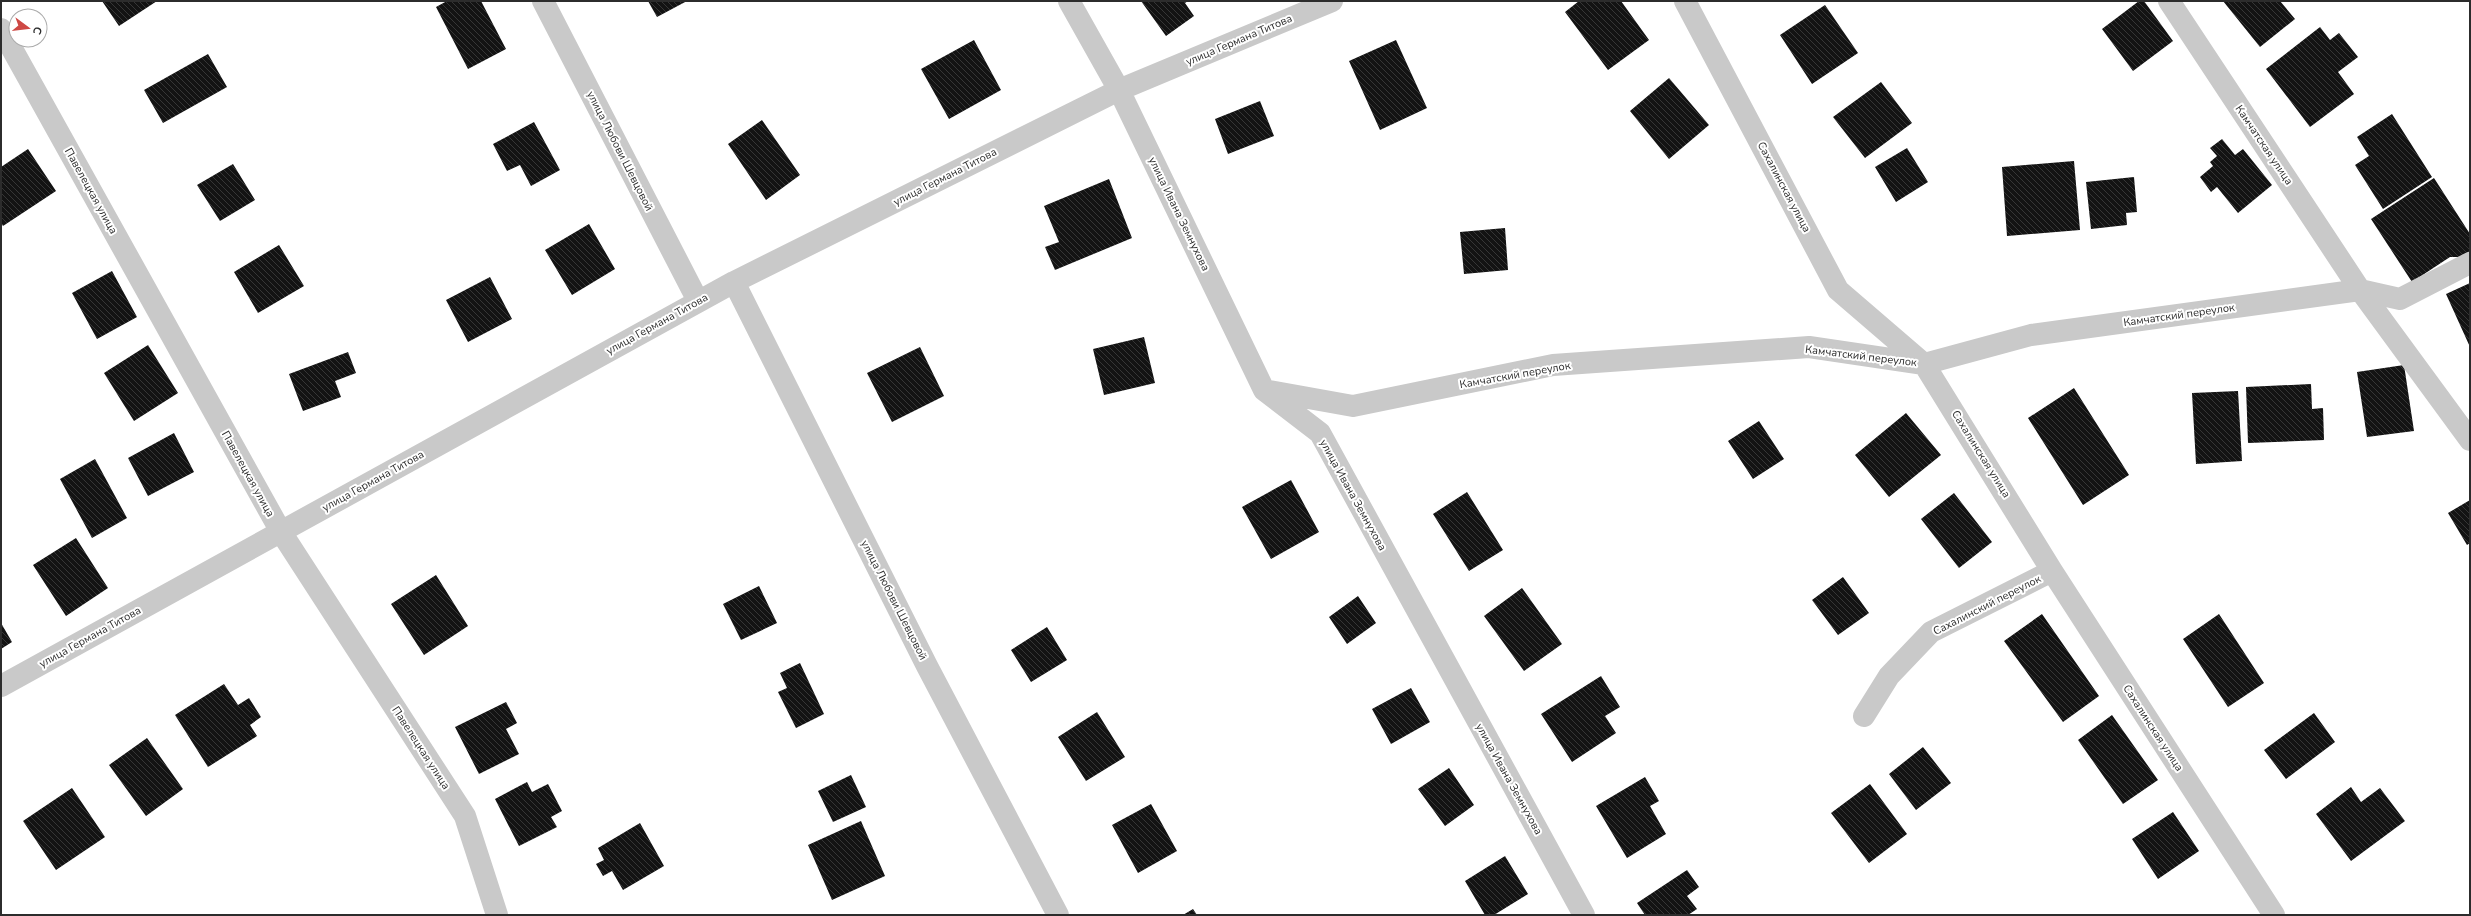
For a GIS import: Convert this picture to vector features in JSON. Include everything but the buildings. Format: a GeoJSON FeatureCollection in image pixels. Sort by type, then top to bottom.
{"type":"FeatureCollection","features":[{"type":"Feature","properties":{"kind":"street","name":"улица Любови Шевцовой"},"geometry":{"type":"LineString","coordinates":[[543,1],[698,301]]}},
{"type":"Feature","properties":{"kind":"street","name":"улица Ивана Земнухова"},"geometry":{"type":"LineString","coordinates":[[1070,1],[1119,90],[1264,390],[1320,433],[1584,915]]}},
{"type":"Feature","properties":{"kind":"street","name":"улица Германа Титова"},"geometry":{"type":"LineString","coordinates":[[1,686],[734,282],[1119,90],[1332,1]]}},
{"type":"Feature","properties":{"kind":"street","name":"Сахалинская улица"},"geometry":{"type":"LineString","coordinates":[[1685,1],[1838,290],[1924,364],[2052,571],[2274,915]]}},
{"type":"Feature","properties":{"kind":"street","name":"Камчатская улица"},"geometry":{"type":"LineString","coordinates":[[2168,1],[2360,290],[2470,440]]}},
{"type":"Feature","properties":{"kind":"street","name":"Павелецкая улица"},"geometry":{"type":"LineString","coordinates":[[1,29],[280,532],[465,816],[497,915]]}},
{"type":"Feature","properties":{"kind":"street","name":"Камчатский переулок"},"geometry":{"type":"LineString","coordinates":[[1264,390],[1353,406],[1553,365],[1809,347],[1924,364],[2031,335],[2360,290],[2400,299],[2470,263]]}},
{"type":"Feature","properties":{"kind":"street","name":"улица Любови Шевцовой"},"geometry":{"type":"LineString","coordinates":[[734,282],[927,666],[1058,915]]}},
{"type":"Feature","properties":{"kind":"street","name":"Сахалинский переулок"},"geometry":{"type":"LineString","coordinates":[[1864,716],[1889,676],[1931,632],[2052,571]]}}]}
